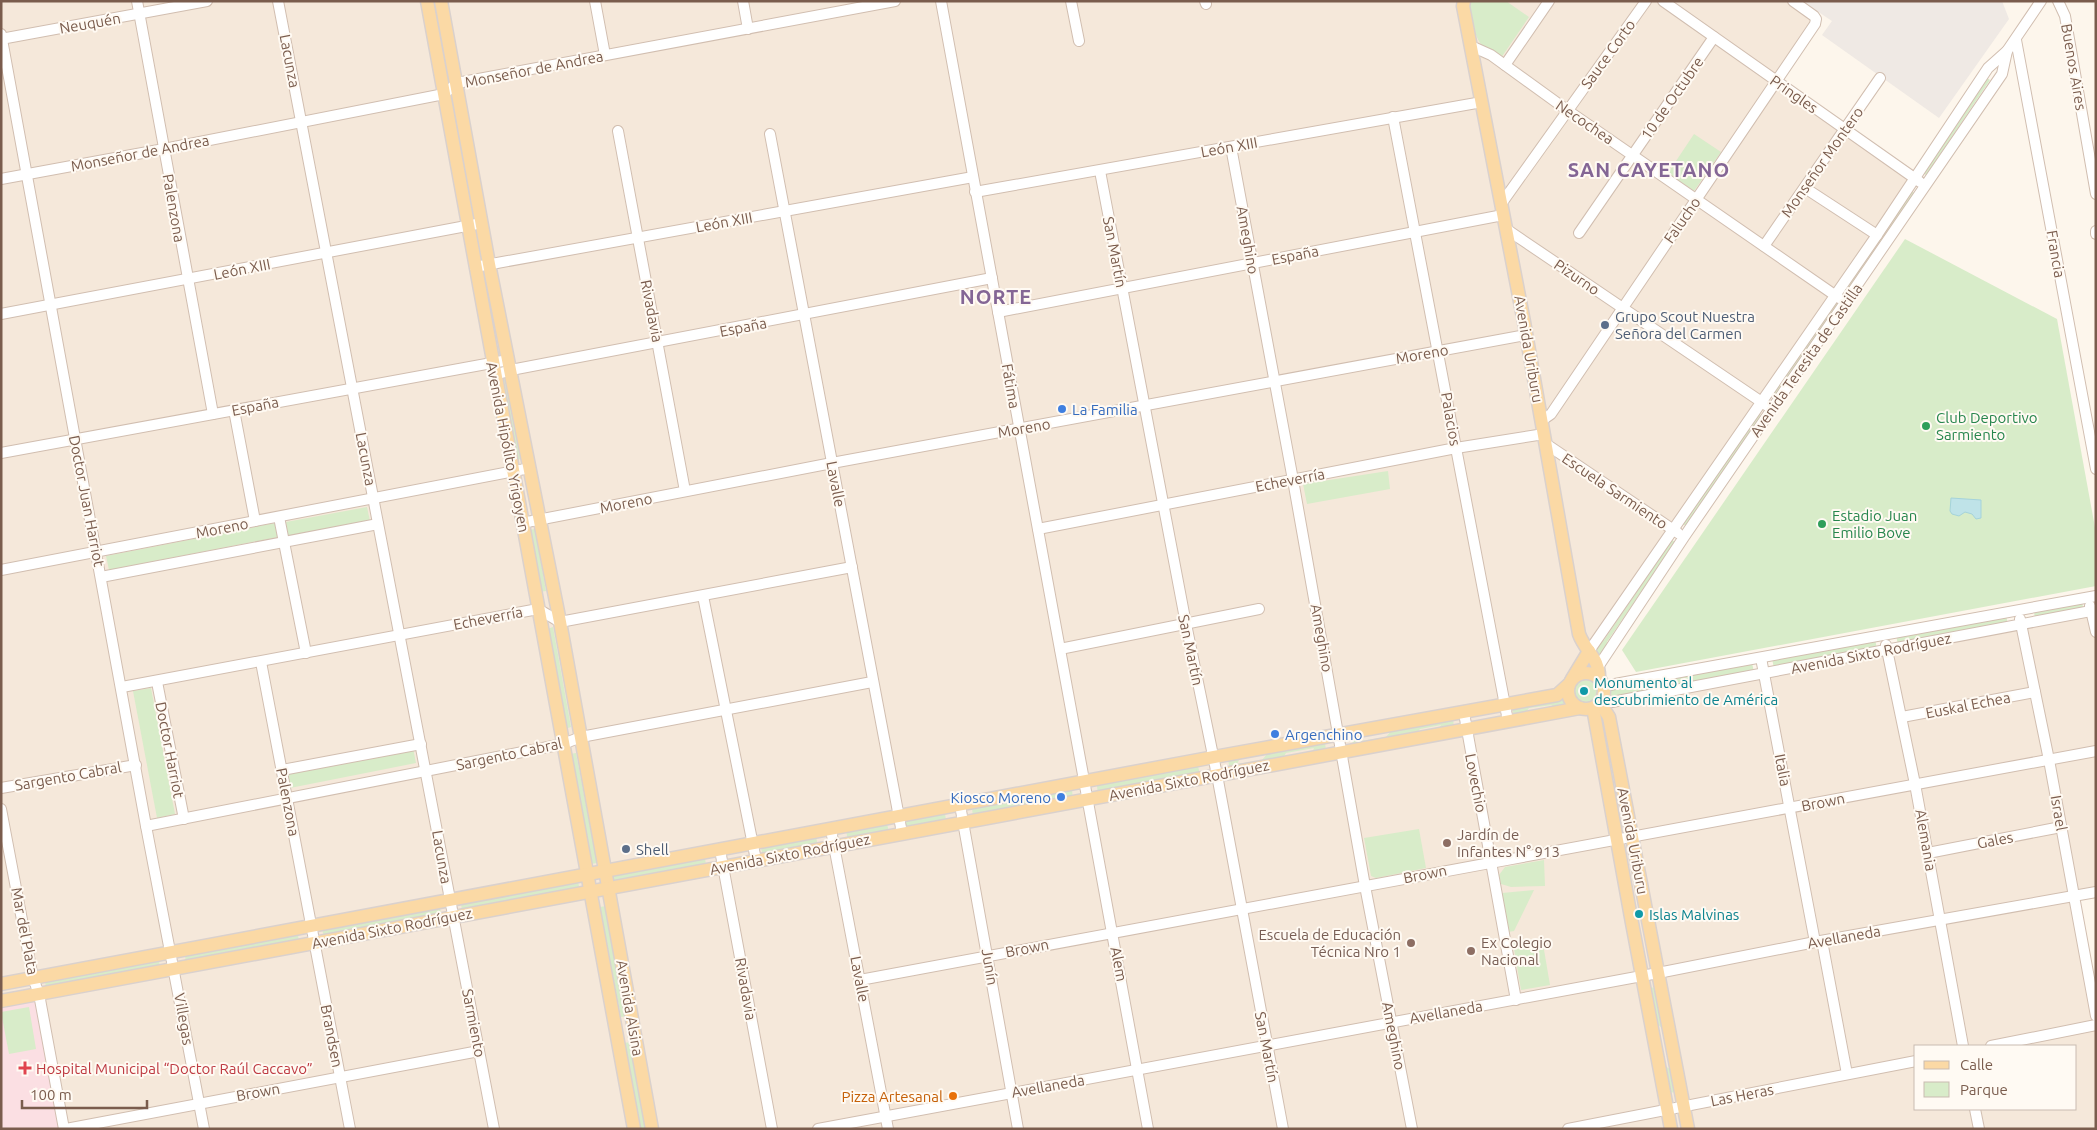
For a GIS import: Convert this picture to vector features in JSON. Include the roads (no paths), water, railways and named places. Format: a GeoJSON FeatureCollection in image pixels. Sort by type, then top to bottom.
{"type":"FeatureCollection","features":[{"type":"Feature","properties":{"kind":"main road","name":"Avenida Hipólito Yrigoyen"},"geometry":{"type":"LineString","coordinates":[[426,1],[589,892]]}},
{"type":"Feature","properties":{"kind":"main road","name":"Avenida Hipólito Yrigoyen"},"geometry":{"type":"LineString","coordinates":[[441,1],[489,264],[560,622],[608,888]]}},
{"type":"Feature","properties":{"kind":"main road","name":"Avenida Uriburu"},"geometry":{"type":"LineString","coordinates":[[1464,1],[1463,6],[1526,335],[1579,634],[1582,643],[1589,651]]}},
{"type":"Feature","properties":{"kind":"main road"},"geometry":{"type":"LineString","coordinates":[[1589,651],[1600,677],[1604,694],[1598,704],[1580,708],[1570,701],[1568,695],[1569,683],[1579,674],[1584,672],[1600,677]]}},
{"type":"Feature","properties":{"kind":"main road","name":"Avenida Teresita de Castilla"},"geometry":{"type":"LineString","coordinates":[[1569,683],[1589,651]]}},
{"type":"Feature","properties":{"kind":"main road","name":"Avenida Sixto Rodríguez"},"geometry":{"type":"LineString","coordinates":[[1,984],[1214,757],[1464,713],[1557,695],[1569,683]]}},
{"type":"Feature","properties":{"kind":"main road","name":"Avenida Uriburu"},"geometry":{"type":"LineString","coordinates":[[1598,704],[1609,717],[1688,1129]]}},
{"type":"Feature","properties":{"kind":"main road","name":"Avenida Uriburu"},"geometry":{"type":"LineString","coordinates":[[1598,704],[1617,841],[1671,1129]]}},
{"type":"Feature","properties":{"kind":"main road","name":"Avenida Sixto Rodríguez"},"geometry":{"type":"LineString","coordinates":[[1,1001],[1580,708]]}},
{"type":"Feature","properties":{"kind":"main road","name":"Avenida Alsina"},"geometry":{"type":"LineString","coordinates":[[608,888],[652,1129]]}},
{"type":"Feature","properties":{"kind":"main road","name":"Avenida Alsina"},"geometry":{"type":"LineString","coordinates":[[589,892],[634,1129]]}},
{"type":"Feature","properties":{"kind":"main road"},"geometry":{"type":"LineString","coordinates":[[616,1032],[634,1029]]}},
{"type":"Feature","properties":{"kind":"street","name":"Palenzona"},"geometry":{"type":"LineString","coordinates":[[136,1],[213,414]]}},
{"type":"Feature","properties":{"kind":"street","name":"Neuquén"},"geometry":{"type":"LineString","coordinates":[[2,37],[207,1]]}},
{"type":"Feature","properties":{"kind":"street","name":"Lacunza"},"geometry":{"type":"LineString","coordinates":[[278,1],[454,917]]}},
{"type":"Feature","properties":{"kind":"street"},"geometry":{"type":"LineString","coordinates":[[595,1],[605,56]]}},
{"type":"Feature","properties":{"kind":"street"},"geometry":{"type":"LineString","coordinates":[[743,1],[748,29]]}},
{"type":"Feature","properties":{"kind":"street","name":"Monseñor de Andrea"},"geometry":{"type":"LineString","coordinates":[[1,179],[164,150],[444,94],[457,83],[895,1]]}},
{"type":"Feature","properties":{"kind":"street","name":"Fátima"},"geometry":{"type":"LineString","coordinates":[[941,1],[1088,800]]}},
{"type":"Feature","properties":{"kind":"street"},"geometry":{"type":"LineString","coordinates":[[1071,1],[1079,42]]}},
{"type":"Feature","properties":{"kind":"street"},"geometry":{"type":"LineString","coordinates":[[1505,65],[1549,1]]}},
{"type":"Feature","properties":{"kind":"street","name":"Sauce Corto"},"geometry":{"type":"LineString","coordinates":[[1502,210],[1567,110],[1646,1]]}},
{"type":"Feature","properties":{"kind":"street","name":"Pringles"},"geometry":{"type":"LineString","coordinates":[[1663,1],[1925,185]]}},
{"type":"Feature","properties":{"kind":"street","name":"Falucho"},"geometry":{"type":"LineString","coordinates":[[1544,433],[1551,414],[1815,24],[1814,16],[1793,1]]}},
{"type":"Feature","properties":{"kind":"street","name":"Avenida Teresita de Castilla"},"geometry":{"type":"LineString","coordinates":[[1589,651],[1877,235],[1988,68],[2007,52],[2040,1]]}},
{"type":"Feature","properties":{"kind":"street","name":"Buenos Aires"},"geometry":{"type":"LineString","coordinates":[[2058,1],[2066,16],[2096,194]]}},
{"type":"Feature","properties":{"kind":"street","name":"Doctor Juan Harriot"},"geometry":{"type":"LineString","coordinates":[[2,37],[146,826],[174,968]]}},
{"type":"Feature","properties":{"kind":"street","name":"10 de Octubre"},"geometry":{"type":"LineString","coordinates":[[1579,233],[1714,37]]}},
{"type":"Feature","properties":{"kind":"street","name":"Francia"},"geometry":{"type":"LineString","coordinates":[[2016,40],[2096,469]]}},
{"type":"Feature","properties":{"kind":"street","name":"Necochea"},"geometry":{"type":"LineString","coordinates":[[1471,46],[1491,55],[1567,110],[1846,302]]}},
{"type":"Feature","properties":{"kind":"street","name":"Avenida Teresita de Castilla"},"geometry":{"type":"LineString","coordinates":[[1600,677],[1684,538],[2002,74],[2007,52]]}},
{"type":"Feature","properties":{"kind":"street","name":"Monseñor Montero"},"geometry":{"type":"LineString","coordinates":[[1764,246],[1880,78]]}},
{"type":"Feature","properties":{"kind":"street","name":"León XIII"},"geometry":{"type":"LineString","coordinates":[[975,192],[1482,102]]}},
{"type":"Feature","properties":{"kind":"street","name":"Palacios"},"geometry":{"type":"LineString","coordinates":[[1394,117],[1508,721]]}},
{"type":"Feature","properties":{"kind":"street","name":"Rivadavia"},"geometry":{"type":"LineString","coordinates":[[618,131],[685,491]]}},
{"type":"Feature","properties":{"kind":"street","name":"Lavalle"},"geometry":{"type":"LineString","coordinates":[[770,134],[786,211],[897,816],[902,834]]}},
{"type":"Feature","properties":{"kind":"street","name":"Ameghino"},"geometry":{"type":"LineString","coordinates":[[1231,147],[1293,480],[1365,886],[1412,1129]]}},
{"type":"Feature","properties":{"kind":"street","name":"San Martín"},"geometry":{"type":"LineString","coordinates":[[1100,171],[1163,506],[1214,757],[1282,1129]]}},
{"type":"Feature","properties":{"kind":"street","name":"León XIII"},"geometry":{"type":"LineString","coordinates":[[475,267],[973,177]]}},
{"type":"Feature","properties":{"kind":"street"},"geometry":{"type":"LineString","coordinates":[[1805,188],[1877,235]]}},
{"type":"Feature","properties":{"kind":"street","name":"España"},"geometry":{"type":"LineString","coordinates":[[998,312],[1416,232],[1502,210]]}},
{"type":"Feature","properties":{"kind":"street","name":"León XIII"},"geometry":{"type":"LineString","coordinates":[[1,314],[482,223]]}},
{"type":"Feature","properties":{"kind":"street","name":"Pizurno"},"geometry":{"type":"LineString","coordinates":[[1506,229],[1772,409]]}},
{"type":"Feature","properties":{"kind":"street","name":"España"},"geometry":{"type":"LineString","coordinates":[[1,453],[352,388],[493,369],[658,343],[992,278]]}},
{"type":"Feature","properties":{"kind":"street","name":"Moreno"},"geometry":{"type":"LineString","coordinates":[[522,523],[832,463],[1526,335]]}},
{"type":"Feature","properties":{"kind":"street"},"geometry":{"type":"LineString","coordinates":[[234,410],[255,521]]}},
{"type":"Feature","properties":{"kind":"street","name":"Echeverría"},"geometry":{"type":"LineString","coordinates":[[1038,529],[1456,448],[1544,433]]}},
{"type":"Feature","properties":{"kind":"street","name":"Escuela Sarmiento"},"geometry":{"type":"LineString","coordinates":[[1544,433],[1684,538]]}},
{"type":"Feature","properties":{"kind":"street","name":"Moreno"},"geometry":{"type":"LineString","coordinates":[[1,570],[530,468]]}},
{"type":"Feature","properties":{"kind":"street"},"geometry":{"type":"LineString","coordinates":[[279,517],[306,653]]}},
{"type":"Feature","properties":{"kind":"street","name":"Moreno"},"geometry":{"type":"LineString","coordinates":[[101,577],[378,524]]}},
{"type":"Feature","properties":{"kind":"street"},"geometry":{"type":"LineString","coordinates":[[560,622],[852,568]]}},
{"type":"Feature","properties":{"kind":"street"},"geometry":{"type":"LineString","coordinates":[[703,596],[756,860]]}},
{"type":"Feature","properties":{"kind":"street"},"geometry":{"type":"LineString","coordinates":[[2092,597],[2096,632]]}},
{"type":"Feature","properties":{"kind":"street","name":"Avenida Sixto Rodríguez"},"geometry":{"type":"LineString","coordinates":[[1600,677],[1761,658],[2092,597]]}},
{"type":"Feature","properties":{"kind":"street","name":"Echeverría"},"geometry":{"type":"LineString","coordinates":[[122,687],[157,682],[538,609],[560,622]]}},
{"type":"Feature","properties":{"kind":"street"},"geometry":{"type":"LineString","coordinates":[[1060,649],[1259,609]]}},
{"type":"Feature","properties":{"kind":"street","name":"Israel"},"geometry":{"type":"LineString","coordinates":[[2018,610],[2049,760],[2096,1016]]}},
{"type":"Feature","properties":{"kind":"street","name":"Avenida Sixto Rodríguez"},"geometry":{"type":"LineString","coordinates":[[1598,704],[2094,611]]}},
{"type":"Feature","properties":{"kind":"street","name":"Alemania"},"geometry":{"type":"LineString","coordinates":[[1884,635],[1915,784],[1963,1045]]}},
{"type":"Feature","properties":{"kind":"street","name":"Italia"},"geometry":{"type":"LineString","coordinates":[[1761,658],[1790,808],[1847,1074]]}},
{"type":"Feature","properties":{"kind":"street","name":"Palenzona"},"geometry":{"type":"LineString","coordinates":[[261,662],[314,943]]}},
{"type":"Feature","properties":{"kind":"street","name":"Doctor Harriot"},"geometry":{"type":"LineString","coordinates":[[157,682],[184,819]]}},
{"type":"Feature","properties":{"kind":"street","name":"Sargento Cabral"},"geometry":{"type":"LineString","coordinates":[[146,826],[563,744],[581,736],[872,682]]}},
{"type":"Feature","properties":{"kind":"street","name":"Euskal Echea"},"geometry":{"type":"LineString","coordinates":[[1902,717],[2035,692]]}},
{"type":"Feature","properties":{"kind":"street","name":"Lovechio"},"geometry":{"type":"LineString","coordinates":[[1464,713],[1516,1000]]}},
{"type":"Feature","properties":{"kind":"street"},"geometry":{"type":"LineString","coordinates":[[282,770],[421,744]]}},
{"type":"Feature","properties":{"kind":"street","name":"Brown"},"geometry":{"type":"LineString","coordinates":[[860,980],[2096,751]]}},
{"type":"Feature","properties":{"kind":"street","name":"Sargento Cabral"},"geometry":{"type":"LineString","coordinates":[[1,788],[136,765]]}},
{"type":"Feature","properties":{"kind":"street","name":"Alem"},"geometry":{"type":"LineString","coordinates":[[1088,800],[1139,1069],[1148,1129]]}},
{"type":"Feature","properties":{"kind":"street","name":"Junín"},"geometry":{"type":"LineString","coordinates":[[960,805],[1018,1129]]}},
{"type":"Feature","properties":{"kind":"street","name":"Mar del Plata"},"geometry":{"type":"LineString","coordinates":[[1,809],[33,978],[39,994],[65,1129]]}},
{"type":"Feature","properties":{"kind":"street","name":"Gales"},"geometry":{"type":"LineString","coordinates":[[1928,853],[2061,827]]}},
{"type":"Feature","properties":{"kind":"street","name":"Lavalle"},"geometry":{"type":"LineString","coordinates":[[832,830],[888,1129]]}},
{"type":"Feature","properties":{"kind":"street","name":"Rivadavia"},"geometry":{"type":"LineString","coordinates":[[720,850],[772,1129]]}},
{"type":"Feature","properties":{"kind":"street","name":"Avellaneda"},"geometry":{"type":"LineString","coordinates":[[818,1129],[1818,942],[2096,892]]}},
{"type":"Feature","properties":{"kind":"street","name":"Sarmiento"},"geometry":{"type":"LineString","coordinates":[[454,917],[494,1129]]}},
{"type":"Feature","properties":{"kind":"street","name":"Brandsen"},"geometry":{"type":"LineString","coordinates":[[314,943],[350,1129]]}},
{"type":"Feature","properties":{"kind":"street","name":"Villegas"},"geometry":{"type":"LineString","coordinates":[[174,968],[204,1129]]}},
{"type":"Feature","properties":{"kind":"street"},"geometry":{"type":"LineString","coordinates":[[1997,1045],[2096,1025]]}},
{"type":"Feature","properties":{"kind":"street","name":"Brown"},"geometry":{"type":"LineString","coordinates":[[65,1129],[199,1102],[340,1078],[479,1051]]}},
{"type":"Feature","properties":{"kind":"street","name":"Las Heras"},"geometry":{"type":"LineString","coordinates":[[1568,1129],[1914,1061]]}},
{"type":"Feature","properties":{"kind":"street"},"geometry":{"type":"LineString","coordinates":[[1975,1110],[1979,1129]]}},
{"type":"Feature","properties":{"kind":"water"},"geometry":{"type":"Polygon","coordinates":[[[1951,498],[1981,500],[1981,518],[1976,519],[1972,514],[1965,512],[1959,516],[1952,514],[1950,511],[1951,498]]]}},
{"type":"Feature","properties":{"kind":"place","name":"Grupo Scout Nuestra Señora del Carmen"},"geometry":{"type":"Point","coordinates":[1605,325]}},
{"type":"Feature","properties":{"kind":"place","name":"La Familia"},"geometry":{"type":"Point","coordinates":[1062,409]}},
{"type":"Feature","properties":{"kind":"place","name":"Club Deportivo Sarmiento"},"geometry":{"type":"Point","coordinates":[1926,426]}},
{"type":"Feature","properties":{"kind":"place","name":"Estadio Juan Emilio Bove"},"geometry":{"type":"Point","coordinates":[1822,524]}},
{"type":"Feature","properties":{"kind":"place","name":"Monumento al descubrimiento de América"},"geometry":{"type":"Point","coordinates":[1584,691]}},
{"type":"Feature","properties":{"kind":"place","name":"Argenchino"},"geometry":{"type":"Point","coordinates":[1275,734]}},
{"type":"Feature","properties":{"kind":"place","name":"Kiosco Moreno"},"geometry":{"type":"Point","coordinates":[1061,797]}},
{"type":"Feature","properties":{"kind":"place","name":"Jardín de Infantes N° 913"},"geometry":{"type":"Point","coordinates":[1447,843]}},
{"type":"Feature","properties":{"kind":"place","name":"Shell"},"geometry":{"type":"Point","coordinates":[626,849]}},
{"type":"Feature","properties":{"kind":"place","name":"Islas Malvinas"},"geometry":{"type":"Point","coordinates":[1639,914]}},
{"type":"Feature","properties":{"kind":"place","name":"Escuela de Educación Técnica Nro 1"},"geometry":{"type":"Point","coordinates":[1411,943]}},
{"type":"Feature","properties":{"kind":"place","name":"Ex Colegio Nacional"},"geometry":{"type":"Point","coordinates":[1471,951]}},
{"type":"Feature","properties":{"kind":"place","name":"Hospital Municipal “Doctor Raúl Caccavo”"},"geometry":{"type":"Point","coordinates":[25,1068]}},
{"type":"Feature","properties":{"kind":"place","name":"Pizza Artesanal"},"geometry":{"type":"Point","coordinates":[953,1096]}},
{"type":"Feature","properties":{"kind":"district","name":"SAN CAYETANO"},"geometry":{"type":"Point","coordinates":[1649,169]}},
{"type":"Feature","properties":{"kind":"district","name":"NORTE"},"geometry":{"type":"Point","coordinates":[996,296]}}]}
